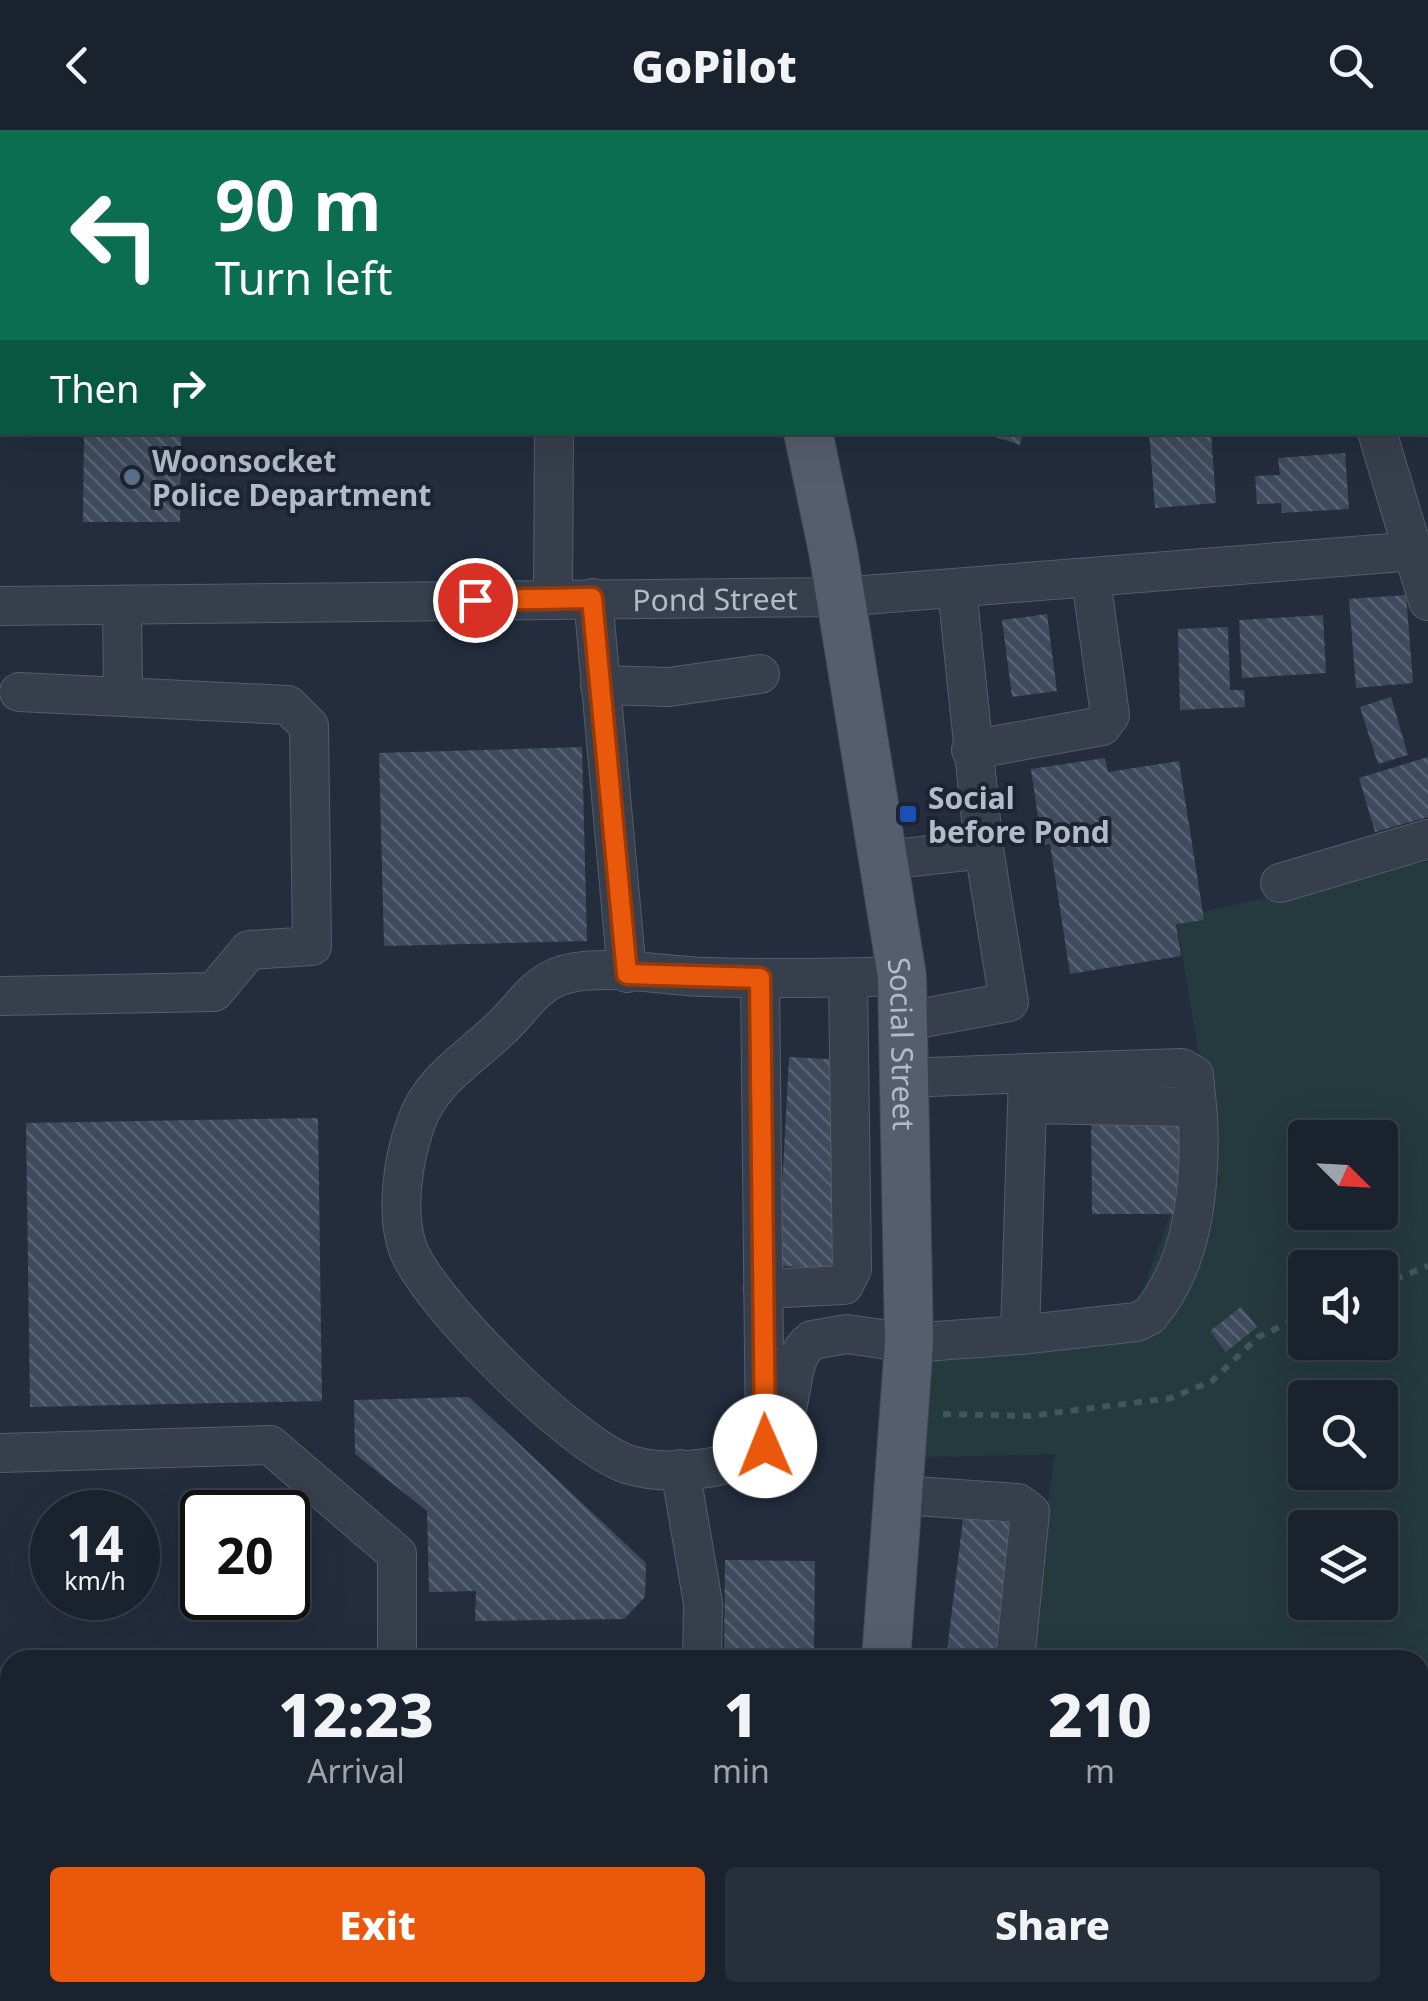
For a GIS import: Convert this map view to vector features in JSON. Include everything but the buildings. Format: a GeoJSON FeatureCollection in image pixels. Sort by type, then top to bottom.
{"type":"FeatureCollection","features":[{"type":"Feature","properties":{"kind":"main road","name":"Social Street"},"geometry":{"type":"LineString","coordinates":[[809,435],[886,860],[902,999],[909,1344],[887,1650]]}},
{"type":"Feature","properties":{"kind":"street"},"geometry":{"type":"LineString","coordinates":[[553,598],[554,435]]}},
{"type":"Feature","properties":{"kind":"street"},"geometry":{"type":"LineString","coordinates":[[1378,435],[1420,550],[1428,601]]}},
{"type":"Feature","properties":{"kind":"street","name":"Pond Street"},"geometry":{"type":"LineString","coordinates":[[0,606],[840,597],[1090,580],[1420,550]]}},
{"type":"Feature","properties":{"kind":"street"},"geometry":{"type":"LineString","coordinates":[[971,750],[1102,726],[1110,716],[1090,580]]}},
{"type":"Feature","properties":{"kind":"street"},"geometry":{"type":"LineString","coordinates":[[904,1078],[1178,1105],[1198,1117],[1196,1203],[1182,1253],[1159,1306],[1150,1316],[1136,1322],[909,1344],[848,1334],[824,1336],[802,1348],[795,1361],[792,1402],[765,1446],[743,1460],[680,1469],[628,1465],[608,1456],[560,1419],[458,1320],[422,1275],[403,1231],[404,1164],[416,1122],[442,1080],[500,1030],[534,992],[558,977],[593,972],[848,978],[902,999],[1009,1002],[971,750],[956,589]]}},
{"type":"Feature","properties":{"kind":"street"},"geometry":{"type":"LineString","coordinates":[[592,598],[627,974]]}},
{"type":"Feature","properties":{"kind":"street"},"geometry":{"type":"LineString","coordinates":[[122,604],[123,694]]}},
{"type":"Feature","properties":{"kind":"street"},"geometry":{"type":"LineString","coordinates":[[600,685],[670,687],[760,674]]}},
{"type":"Feature","properties":{"kind":"street"},"geometry":{"type":"LineString","coordinates":[[0,996],[214,992],[249,950],[312,946],[309,726],[288,705],[123,694],[19,692]]}},
{"type":"Feature","properties":{"kind":"street"},"geometry":{"type":"LineString","coordinates":[[1280,883],[1428,838]]}},
{"type":"Feature","properties":{"kind":"street"},"geometry":{"type":"LineString","coordinates":[[886,860],[984,849]]}},
{"type":"Feature","properties":{"kind":"street"},"geometry":{"type":"LineString","coordinates":[[760,978],[765,1446]]}},
{"type":"Feature","properties":{"kind":"street"},"geometry":{"type":"LineString","coordinates":[[764,1289],[844,1286],[852,1269],[848,978]]}},
{"type":"Feature","properties":{"kind":"street"},"geometry":{"type":"LineString","coordinates":[[1020,1335],[1028,1089]]}},
{"type":"Feature","properties":{"kind":"street"},"geometry":{"type":"LineString","coordinates":[[0,1453],[270,1444],[397,1554],[397,1650]]}},
{"type":"Feature","properties":{"kind":"street"},"geometry":{"type":"LineString","coordinates":[[680,1469],[704,1604],[702,1650]]}},
{"type":"Feature","properties":{"kind":"street"},"geometry":{"type":"LineString","coordinates":[[900,1495],[1018,1503],[1030,1512],[1016,1650]]}},
{"type":"Feature","properties":{"kind":"path"},"geometry":{"type":"LineString","coordinates":[[1398,1277],[1428,1266]]}},
{"type":"Feature","properties":{"kind":"path"},"geometry":{"type":"LineString","coordinates":[[905,1415],[1030,1416],[1171,1398],[1212,1381],[1258,1337],[1288,1323]]}},
{"type":"Feature","properties":{"kind":"green space"},"geometry":{"type":"Polygon","coordinates":[[[1428,861],[1428,1650],[1026,1650],[1055,1454],[900,1458],[895,1364],[1125,1339],[1175,1201],[1220,1183],[1176,918],[1428,861]]]}},
{"type":"Feature","properties":{"kind":"place","name":"Woonsocket Police Department"},"geometry":{"type":"Point","coordinates":[132,477]}},
{"type":"Feature","properties":{"kind":"place","name":"Social before Pond"},"geometry":{"type":"Point","coordinates":[908,814]}},
{"type":"Feature","properties":{"kind":"route"},"geometry":{"type":"LineString","coordinates":[[475,600],[592,598],[627,974],[760,978],[765,1446]]}}]}
